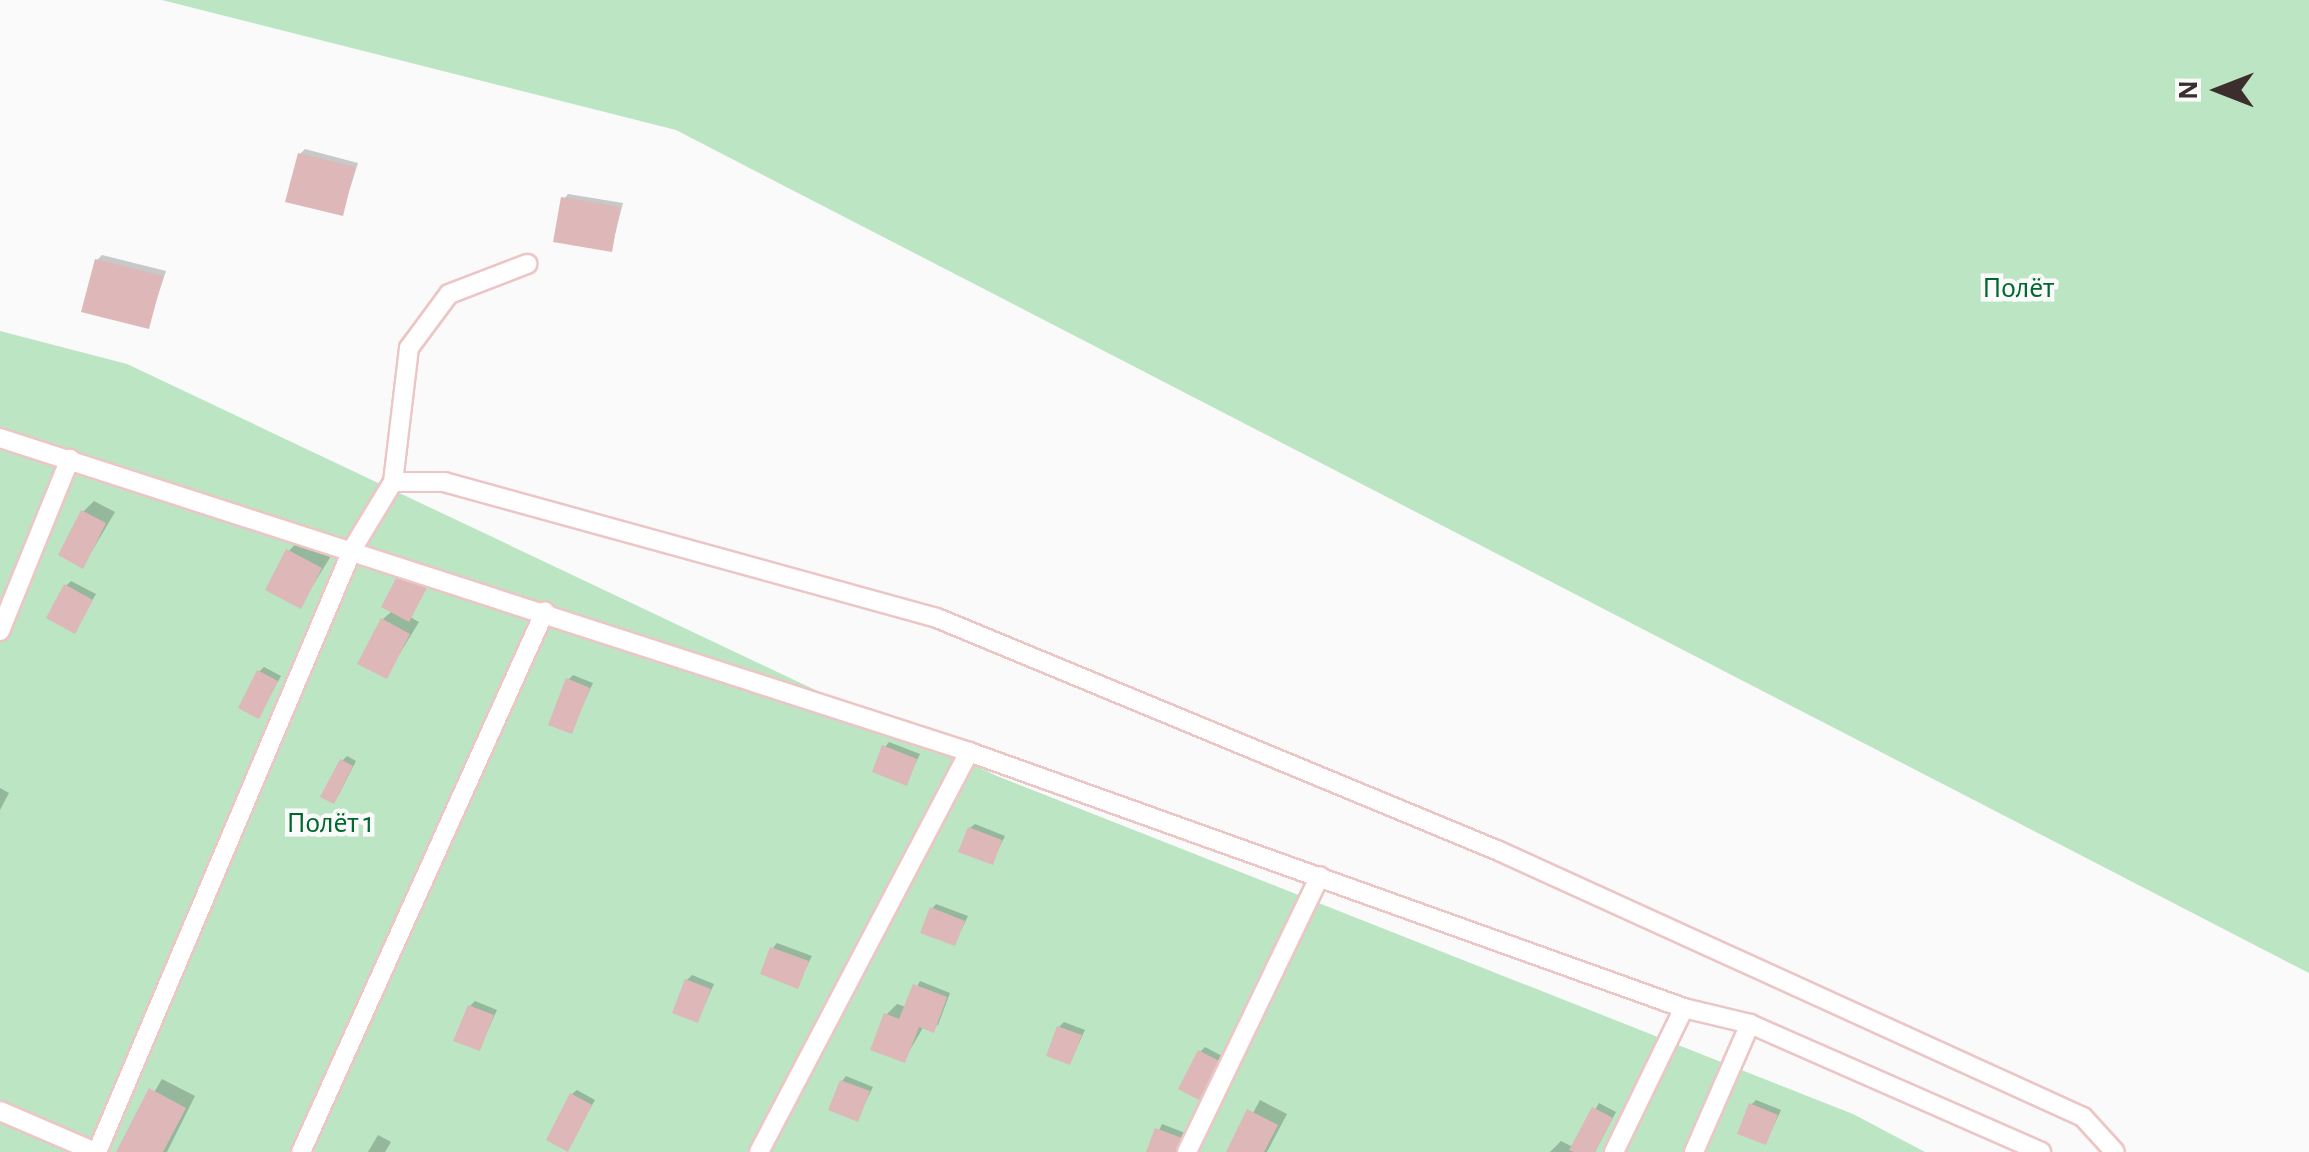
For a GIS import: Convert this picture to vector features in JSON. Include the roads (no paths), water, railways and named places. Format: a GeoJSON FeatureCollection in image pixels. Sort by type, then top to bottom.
{"type":"FeatureCollection","features":[{"type":"Feature","properties":{"kind":"lane"},"geometry":{"type":"LineString","coordinates":[[0,1110],[96,1152],[353,548],[392,482],[409,348],[448,294],[527,264]]}},
{"type":"Feature","properties":{"kind":"lane"},"geometry":{"type":"LineString","coordinates":[[0,438],[353,548],[969,752],[1684,1008],[1750,1024],[2041,1152]]}},
{"type":"Feature","properties":{"kind":"lane"},"geometry":{"type":"LineString","coordinates":[[0,631],[70,458]]}},
{"type":"Feature","properties":{"kind":"lane"},"geometry":{"type":"LineString","coordinates":[[392,482],[444,482],[937,618],[1499,850],[2084,1117],[2115,1152]]}},
{"type":"Feature","properties":{"kind":"lane"},"geometry":{"type":"LineString","coordinates":[[301,1152],[545,611]]}},
{"type":"Feature","properties":{"kind":"lane"},"geometry":{"type":"LineString","coordinates":[[760,1152],[969,752]]}},
{"type":"Feature","properties":{"kind":"lane"},"geometry":{"type":"LineString","coordinates":[[1187,1152],[1320,876]]}},
{"type":"Feature","properties":{"kind":"lane"},"geometry":{"type":"LineString","coordinates":[[1614,1152],[1684,1008]]}},
{"type":"Feature","properties":{"kind":"lane"},"geometry":{"type":"LineString","coordinates":[[1694,1152],[1750,1024]]}},
{"type":"Feature","properties":{"kind":"park label","name":"Полёт"},"geometry":{"type":"Point","coordinates":[2018,288]}},
{"type":"Feature","properties":{"kind":"park label","name":"Полёт 1"},"geometry":{"type":"Point","coordinates":[330,823]}}]}
